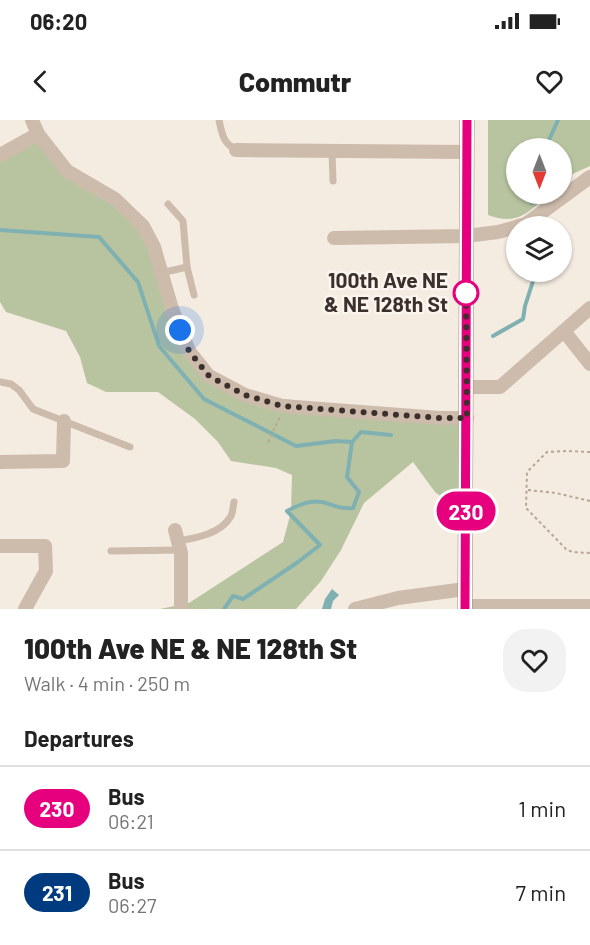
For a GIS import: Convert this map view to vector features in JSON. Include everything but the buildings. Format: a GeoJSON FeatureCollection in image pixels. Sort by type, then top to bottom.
{"type":"FeatureCollection","features":[{"type":"Feature","properties":{"kind":"main road"},"geometry":{"type":"LineString","coordinates":[[465,608],[467,120]]}},
{"type":"Feature","properties":{"kind":"street"},"geometry":{"type":"LineString","coordinates":[[32,120],[38,134],[67,171],[115,199],[143,226],[154,247],[172,309],[189,351],[209,376],[245,395],[282,406],[467,418]]}},
{"type":"Feature","properties":{"kind":"street"},"geometry":{"type":"LineString","coordinates":[[0,155],[38,134]]}},
{"type":"Feature","properties":{"kind":"street"},"geometry":{"type":"LineString","coordinates":[[236,150],[467,152]]}},
{"type":"Feature","properties":{"kind":"street"},"geometry":{"type":"LineString","coordinates":[[537,216],[590,177]]}},
{"type":"Feature","properties":{"kind":"street"},"geometry":{"type":"LineString","coordinates":[[334,238],[466,236],[506,230]]}},
{"type":"Feature","properties":{"kind":"street"},"geometry":{"type":"LineString","coordinates":[[467,387],[500,387],[590,308]]}},
{"type":"Feature","properties":{"kind":"street"},"geometry":{"type":"LineString","coordinates":[[564,331],[590,364]]}},
{"type":"Feature","properties":{"kind":"street"},"geometry":{"type":"LineString","coordinates":[[0,462],[63,461],[64,422]]}},
{"type":"Feature","properties":{"kind":"street"},"geometry":{"type":"LineString","coordinates":[[178,541],[182,609]]}},
{"type":"Feature","properties":{"kind":"street"},"geometry":{"type":"LineString","coordinates":[[0,546],[45,546],[46,571],[25,609]]}},
{"type":"Feature","properties":{"kind":"street"},"geometry":{"type":"LineString","coordinates":[[355,609],[398,598],[465,589]]}},
{"type":"Feature","properties":{"kind":"street"},"geometry":{"type":"LineString","coordinates":[[465,608],[590,606]]}},
{"type":"Feature","properties":{"kind":"lane"},"geometry":{"type":"LineString","coordinates":[[219,120],[223,137],[228,145],[236,150]]}},
{"type":"Feature","properties":{"kind":"lane"},"geometry":{"type":"LineString","coordinates":[[332,152],[333,181]]}},
{"type":"Feature","properties":{"kind":"lane"},"geometry":{"type":"LineString","coordinates":[[168,204],[183,221],[187,267],[194,295]]}},
{"type":"Feature","properties":{"kind":"lane"},"geometry":{"type":"LineString","coordinates":[[161,273],[187,267]]}},
{"type":"Feature","properties":{"kind":"lane"},"geometry":{"type":"LineString","coordinates":[[0,382],[11,384],[19,390],[33,410],[130,447]]}},
{"type":"Feature","properties":{"kind":"lane"},"geometry":{"type":"LineString","coordinates":[[111,551],[207,535],[222,526],[231,516],[234,502]]}},
{"type":"Feature","properties":{"kind":"path"},"geometry":{"type":"LineString","coordinates":[[268,442],[277,422]]}},
{"type":"Feature","properties":{"kind":"path"},"geometry":{"type":"LineString","coordinates":[[590,452],[547,452],[527,472],[526,508],[566,549],[572,552],[590,553]]}},
{"type":"Feature","properties":{"kind":"path"},"geometry":{"type":"LineString","coordinates":[[527,490],[556,493],[590,501]]}},
{"type":"Feature","properties":{"kind":"green space"},"geometry":{"type":"Polygon","coordinates":[[[488,120],[590,120],[590,166],[572,174],[572,138],[506,138],[506,204],[537,204],[520,216],[506,216],[506,219],[488,215],[488,120]]]}},
{"type":"Feature","properties":{"kind":"green space"},"geometry":{"type":"Polygon","coordinates":[[[38,134],[67,171],[143,226],[172,309],[209,376],[245,395],[467,418],[465,515],[435,492],[413,462],[364,503],[341,550],[321,581],[296,609],[160,609],[189,603],[283,542],[291,512],[292,475],[276,468],[231,461],[218,442],[195,419],[158,392],[106,392],[87,383],[80,357],[66,331],[6,312],[0,302],[0,155],[38,134]]]}},
{"type":"Feature","properties":{"kind":"water"},"geometry":{"type":"Polygon","coordinates":[[[332,589],[339,595],[333,601],[331,609],[322,609],[325,599],[332,589]]]}},
{"type":"Feature","properties":{"kind":"waterway"},"geometry":{"type":"LineString","coordinates":[[550,138],[558,120]]}},
{"type":"Feature","properties":{"kind":"waterway"},"geometry":{"type":"LineString","coordinates":[[0,230],[99,237],[138,282],[159,346],[204,399],[296,446],[336,441],[352,442]]}},
{"type":"Feature","properties":{"kind":"waterway"},"geometry":{"type":"LineString","coordinates":[[493,336],[523,319],[533,282]]}},
{"type":"Feature","properties":{"kind":"waterway"},"geometry":{"type":"LineString","coordinates":[[224,609],[233,596],[243,599],[320,545],[287,511],[313,502],[353,508],[359,492],[347,477],[352,442],[361,432],[391,435]]}},
{"type":"Feature","properties":{"kind":"bus line","name":"230"},"geometry":{"type":"LineString","coordinates":[[465,609],[467,120]]}},
{"type":"Feature","properties":{"kind":"place","name":"100th Ave NE & NE 128th St"},"geometry":{"type":"Point","coordinates":[466,293]}},
{"type":"Feature","properties":{"kind":"route"},"geometry":{"type":"LineString","coordinates":[[180,330],[189,351],[209,376],[245,395],[282,406],[467,418],[466,293]]}}]}
